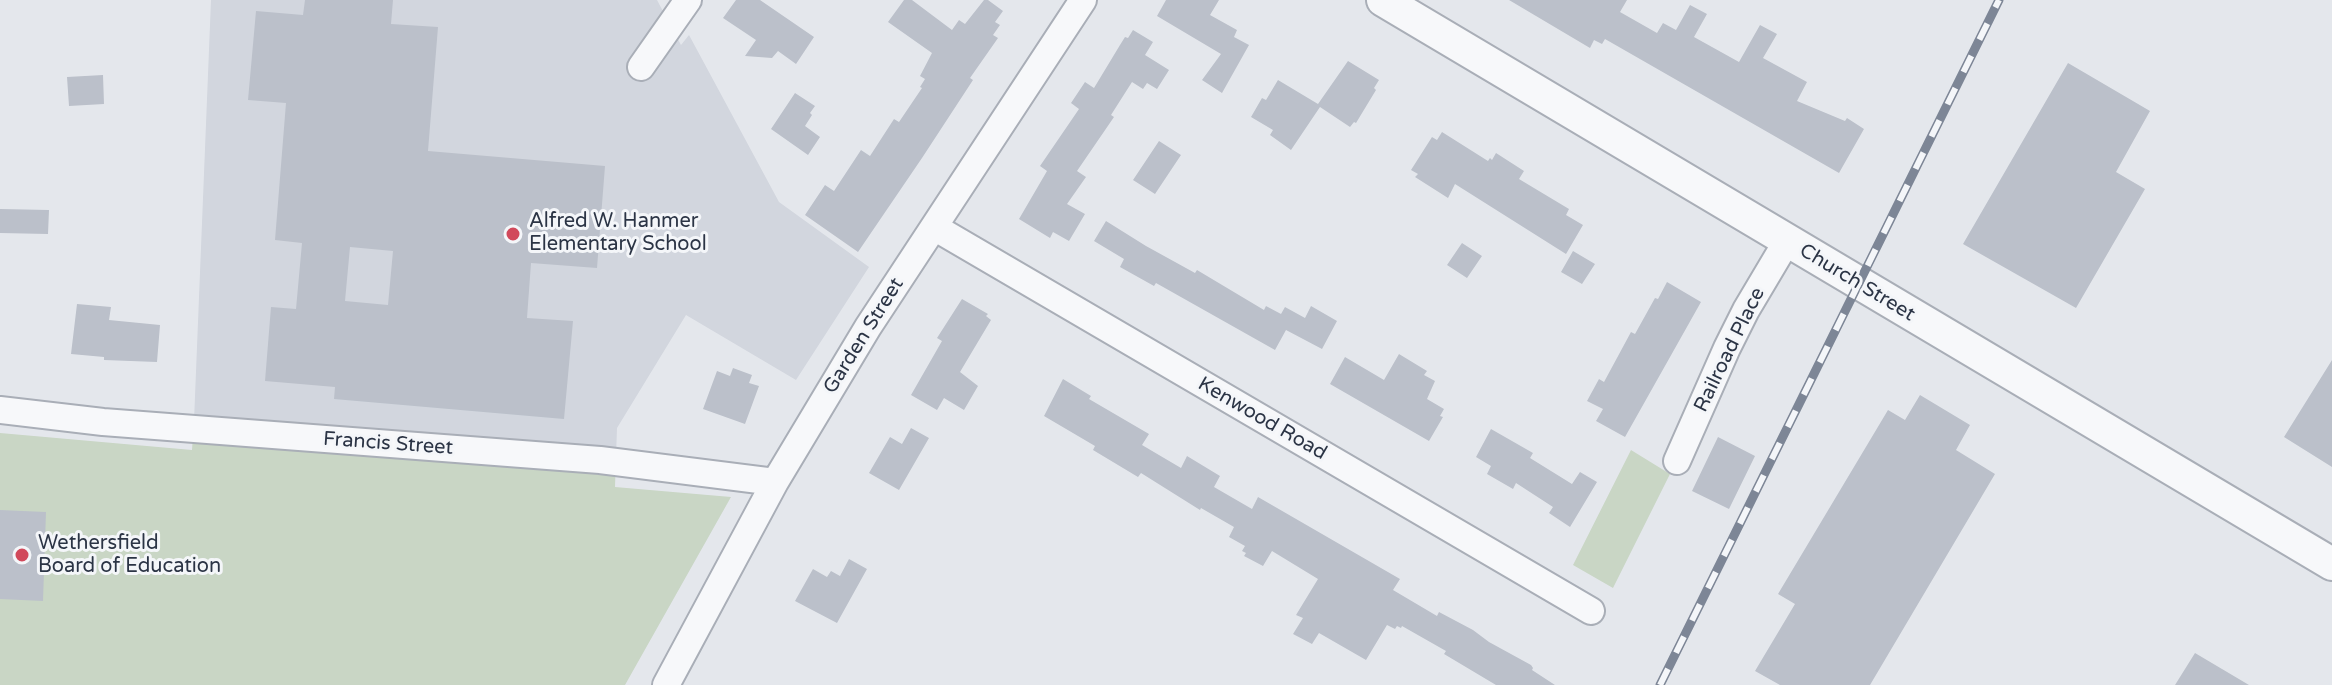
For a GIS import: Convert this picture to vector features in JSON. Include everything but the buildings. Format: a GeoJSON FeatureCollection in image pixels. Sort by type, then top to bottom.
{"type":"FeatureCollection","features":[{"type":"Feature","properties":{"kind":"street"},"geometry":{"type":"LineString","coordinates":[[641,67],[688,0]]}},
{"type":"Feature","properties":{"kind":"street","name":"Garden Street"},"geometry":{"type":"LineString","coordinates":[[666,685],[775,482],[860,339],[1083,0]]}},
{"type":"Feature","properties":{"kind":"street","name":"Church Street"},"geometry":{"type":"LineString","coordinates":[[1383,0],[2332,564]]}},
{"type":"Feature","properties":{"kind":"street","name":"Kenwood Road"},"geometry":{"type":"LineString","coordinates":[[934,227],[1591,611]]}},
{"type":"Feature","properties":{"kind":"street","name":"Railroad Place"},"geometry":{"type":"LineString","coordinates":[[1677,461],[1733,335],[1787,241]]}},
{"type":"Feature","properties":{"kind":"street","name":"Francis Street"},"geometry":{"type":"LineString","coordinates":[[0,410],[103,422],[600,460],[775,482]]}},
{"type":"Feature","properties":{"kind":"shaded area","name":"Alfred W. Hanmer Elementary School"},"geometry":{"type":"Polygon","coordinates":[[[211,0],[657,0],[681,45],[689,35],[779,202],[869,267],[796,380],[686,315],[617,428],[616,457],[194,421],[211,0]]]}},
{"type":"Feature","properties":{"kind":"green space"},"geometry":{"type":"Polygon","coordinates":[[[194,421],[616,457],[615,487],[731,497],[625,685],[0,685],[0,433],[192,450],[194,421]]]}},
{"type":"Feature","properties":{"kind":"green space"},"geometry":{"type":"Polygon","coordinates":[[[1631,450],[1670,474],[1613,588],[1573,565],[1631,450]]]}},
{"type":"Feature","properties":{"kind":"railway"},"geometry":{"type":"LineString","coordinates":[[1660,685],[1999,0]]}},
{"type":"Feature","properties":{"kind":"place","name":"Alfred W. Hanmer Elementary School"},"geometry":{"type":"Point","coordinates":[513,234]}},
{"type":"Feature","properties":{"kind":"place","name":"Wethersfield Board of Education"},"geometry":{"type":"Point","coordinates":[22,555]}}]}
